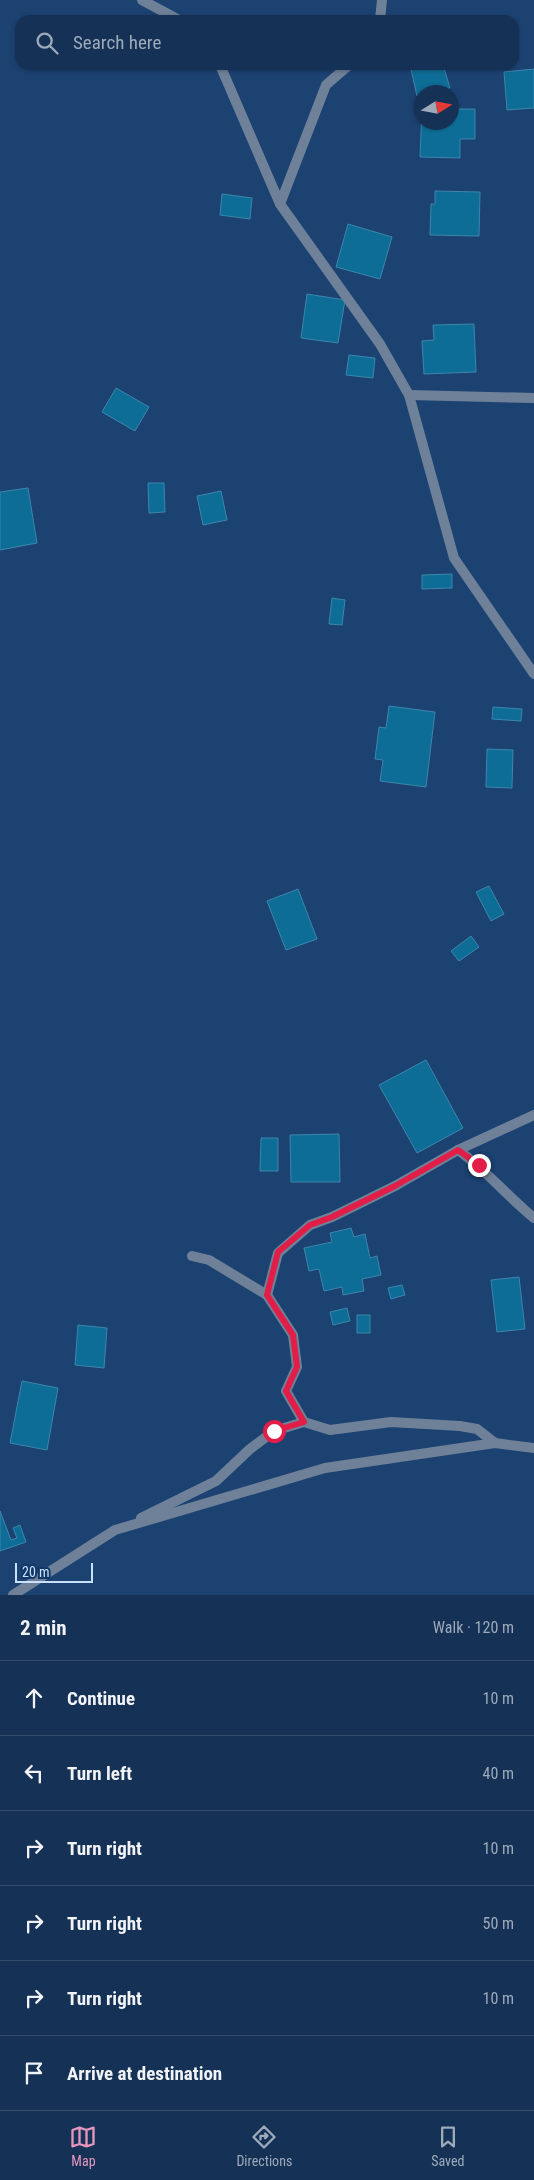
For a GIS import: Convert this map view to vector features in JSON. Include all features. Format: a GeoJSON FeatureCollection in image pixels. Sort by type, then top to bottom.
{"type":"FeatureCollection","features":[{"type":"Feature","properties":{"kind":"street"},"geometry":{"type":"LineString","coordinates":[[142,0],[170,15]]}},
{"type":"Feature","properties":{"kind":"street"},"geometry":{"type":"LineString","coordinates":[[380,15],[382,0]]}},
{"type":"Feature","properties":{"kind":"street"},"geometry":{"type":"LineString","coordinates":[[222,70],[280,204],[380,344],[409,395],[454,558],[534,674]]}},
{"type":"Feature","properties":{"kind":"street"},"geometry":{"type":"LineString","coordinates":[[280,204],[326,85],[343,70]]}},
{"type":"Feature","properties":{"kind":"street"},"geometry":{"type":"LineString","coordinates":[[409,395],[534,398]]}},
{"type":"Feature","properties":{"kind":"street"},"geometry":{"type":"LineString","coordinates":[[267,1295],[278,1252],[310,1225],[332,1217],[395,1186],[458,1150],[534,1115]]}},
{"type":"Feature","properties":{"kind":"street"},"geometry":{"type":"LineString","coordinates":[[458,1150],[479,1165],[514,1201],[534,1218]]}},
{"type":"Feature","properties":{"kind":"street"},"geometry":{"type":"LineString","coordinates":[[192,1256],[209,1260],[267,1295],[293,1335],[297,1367],[286,1391],[304,1422]]}},
{"type":"Feature","properties":{"kind":"street"},"geometry":{"type":"LineString","coordinates":[[13,1595],[115,1530],[216,1481],[250,1449],[274,1431],[304,1422],[330,1430],[390,1422],[460,1426],[477,1430],[495,1443]]}},
{"type":"Feature","properties":{"kind":"street"},"geometry":{"type":"LineString","coordinates":[[115,1530],[325,1468],[495,1443],[534,1448]]}},
{"type":"Feature","properties":{"kind":"building"},"geometry":{"type":"Polygon","coordinates":[[[534,69],[534,108],[507,110],[504,72],[534,69]]]}},
{"type":"Feature","properties":{"kind":"building"},"geometry":{"type":"Polygon","coordinates":[[[411,70],[445,70],[449,85],[415,85],[411,70]]]}},
{"type":"Feature","properties":{"kind":"building"},"geometry":{"type":"Polygon","coordinates":[[[459,109],[475,109],[475,139],[460,139],[460,158],[420,157],[421,130],[459,130],[459,109]]]}},
{"type":"Feature","properties":{"kind":"building"},"geometry":{"type":"Polygon","coordinates":[[[435,191],[480,192],[479,236],[430,235],[431,204],[435,204],[435,191]]]}},
{"type":"Feature","properties":{"kind":"building"},"geometry":{"type":"Polygon","coordinates":[[[222,194],[252,198],[250,219],[220,215],[222,194]]]}},
{"type":"Feature","properties":{"kind":"building"},"geometry":{"type":"Polygon","coordinates":[[[348,224],[392,237],[380,279],[336,267],[348,224]]]}},
{"type":"Feature","properties":{"kind":"building"},"geometry":{"type":"Polygon","coordinates":[[[307,294],[345,300],[338,343],[301,338],[307,294]]]}},
{"type":"Feature","properties":{"kind":"building"},"geometry":{"type":"Polygon","coordinates":[[[474,324],[476,372],[424,374],[422,341],[434,340],[433,325],[474,324]]]}},
{"type":"Feature","properties":{"kind":"building"},"geometry":{"type":"Polygon","coordinates":[[[349,355],[375,358],[373,378],[346,375],[349,355]]]}},
{"type":"Feature","properties":{"kind":"building"},"geometry":{"type":"Polygon","coordinates":[[[116,388],[149,407],[135,431],[102,412],[116,388]]]}},
{"type":"Feature","properties":{"kind":"building"},"geometry":{"type":"Polygon","coordinates":[[[148,483],[164,483],[165,512],[149,513],[148,483]]]}},
{"type":"Feature","properties":{"kind":"building"},"geometry":{"type":"Polygon","coordinates":[[[28,488],[37,543],[0,550],[0,492],[28,488]]]}},
{"type":"Feature","properties":{"kind":"building"},"geometry":{"type":"Polygon","coordinates":[[[221,491],[227,520],[203,525],[197,496],[221,491]]]}},
{"type":"Feature","properties":{"kind":"building"},"geometry":{"type":"Polygon","coordinates":[[[452,574],[452,588],[422,589],[422,575],[452,574]]]}},
{"type":"Feature","properties":{"kind":"building"},"geometry":{"type":"Polygon","coordinates":[[[332,598],[345,600],[342,625],[329,624],[332,598]]]}},
{"type":"Feature","properties":{"kind":"building"},"geometry":{"type":"Polygon","coordinates":[[[389,706],[435,712],[426,787],[380,781],[383,760],[375,759],[379,727],[386,728],[389,706]]]}},
{"type":"Feature","properties":{"kind":"building"},"geometry":{"type":"Polygon","coordinates":[[[493,707],[522,709],[521,721],[492,719],[493,707]]]}},
{"type":"Feature","properties":{"kind":"building"},"geometry":{"type":"Polygon","coordinates":[[[487,749],[513,750],[512,788],[486,787],[487,749]]]}},
{"type":"Feature","properties":{"kind":"building"},"geometry":{"type":"Polygon","coordinates":[[[489,886],[504,914],[491,921],[476,892],[489,886]]]}},
{"type":"Feature","properties":{"kind":"building"},"geometry":{"type":"Polygon","coordinates":[[[298,889],[317,939],[286,950],[267,901],[298,889]]]}},
{"type":"Feature","properties":{"kind":"building"},"geometry":{"type":"Polygon","coordinates":[[[471,936],[479,947],[459,961],[451,951],[471,936]]]}},
{"type":"Feature","properties":{"kind":"building"},"geometry":{"type":"Polygon","coordinates":[[[426,1060],[463,1128],[417,1153],[379,1085],[426,1060]]]}},
{"type":"Feature","properties":{"kind":"building"},"geometry":{"type":"Polygon","coordinates":[[[339,1134],[340,1182],[291,1182],[290,1135],[339,1134]]]}},
{"type":"Feature","properties":{"kind":"building"},"geometry":{"type":"Polygon","coordinates":[[[261,1138],[278,1138],[278,1171],[260,1171],[261,1138]]]}},
{"type":"Feature","properties":{"kind":"building"},"geometry":{"type":"Polygon","coordinates":[[[351,1228],[354,1237],[365,1234],[370,1258],[377,1256],[381,1275],[362,1279],[364,1291],[343,1295],[342,1287],[324,1291],[319,1269],[309,1271],[304,1248],[332,1242],[330,1233],[351,1228]]]}},
{"type":"Feature","properties":{"kind":"building"},"geometry":{"type":"Polygon","coordinates":[[[519,1277],[525,1329],[497,1332],[491,1280],[519,1277]]]}},
{"type":"Feature","properties":{"kind":"building"},"geometry":{"type":"Polygon","coordinates":[[[402,1285],[405,1295],[391,1299],[388,1288],[402,1285]]]}},
{"type":"Feature","properties":{"kind":"building"},"geometry":{"type":"Polygon","coordinates":[[[347,1308],[350,1321],[333,1325],[330,1312],[347,1308]]]}},
{"type":"Feature","properties":{"kind":"building"},"geometry":{"type":"Polygon","coordinates":[[[357,1315],[370,1315],[370,1333],[357,1333],[357,1315]]]}},
{"type":"Feature","properties":{"kind":"building"},"geometry":{"type":"Polygon","coordinates":[[[78,1325],[107,1328],[104,1368],[75,1365],[78,1325]]]}},
{"type":"Feature","properties":{"kind":"building"},"geometry":{"type":"Polygon","coordinates":[[[22,1381],[58,1388],[47,1450],[10,1443],[22,1381]]]}},
{"type":"Feature","properties":{"kind":"building"},"geometry":{"type":"Polygon","coordinates":[[[0,1511],[11,1540],[17,1538],[13,1528],[20,1525],[26,1542],[0,1551],[0,1511]]]}},
{"type":"Feature","properties":{"kind":"route"},"geometry":{"type":"LineString","coordinates":[[274,1431],[304,1422],[286,1391],[297,1367],[293,1335],[267,1295],[278,1252],[310,1225],[332,1217],[365,1199],[395,1186],[458,1150],[479,1165]]}}]}
